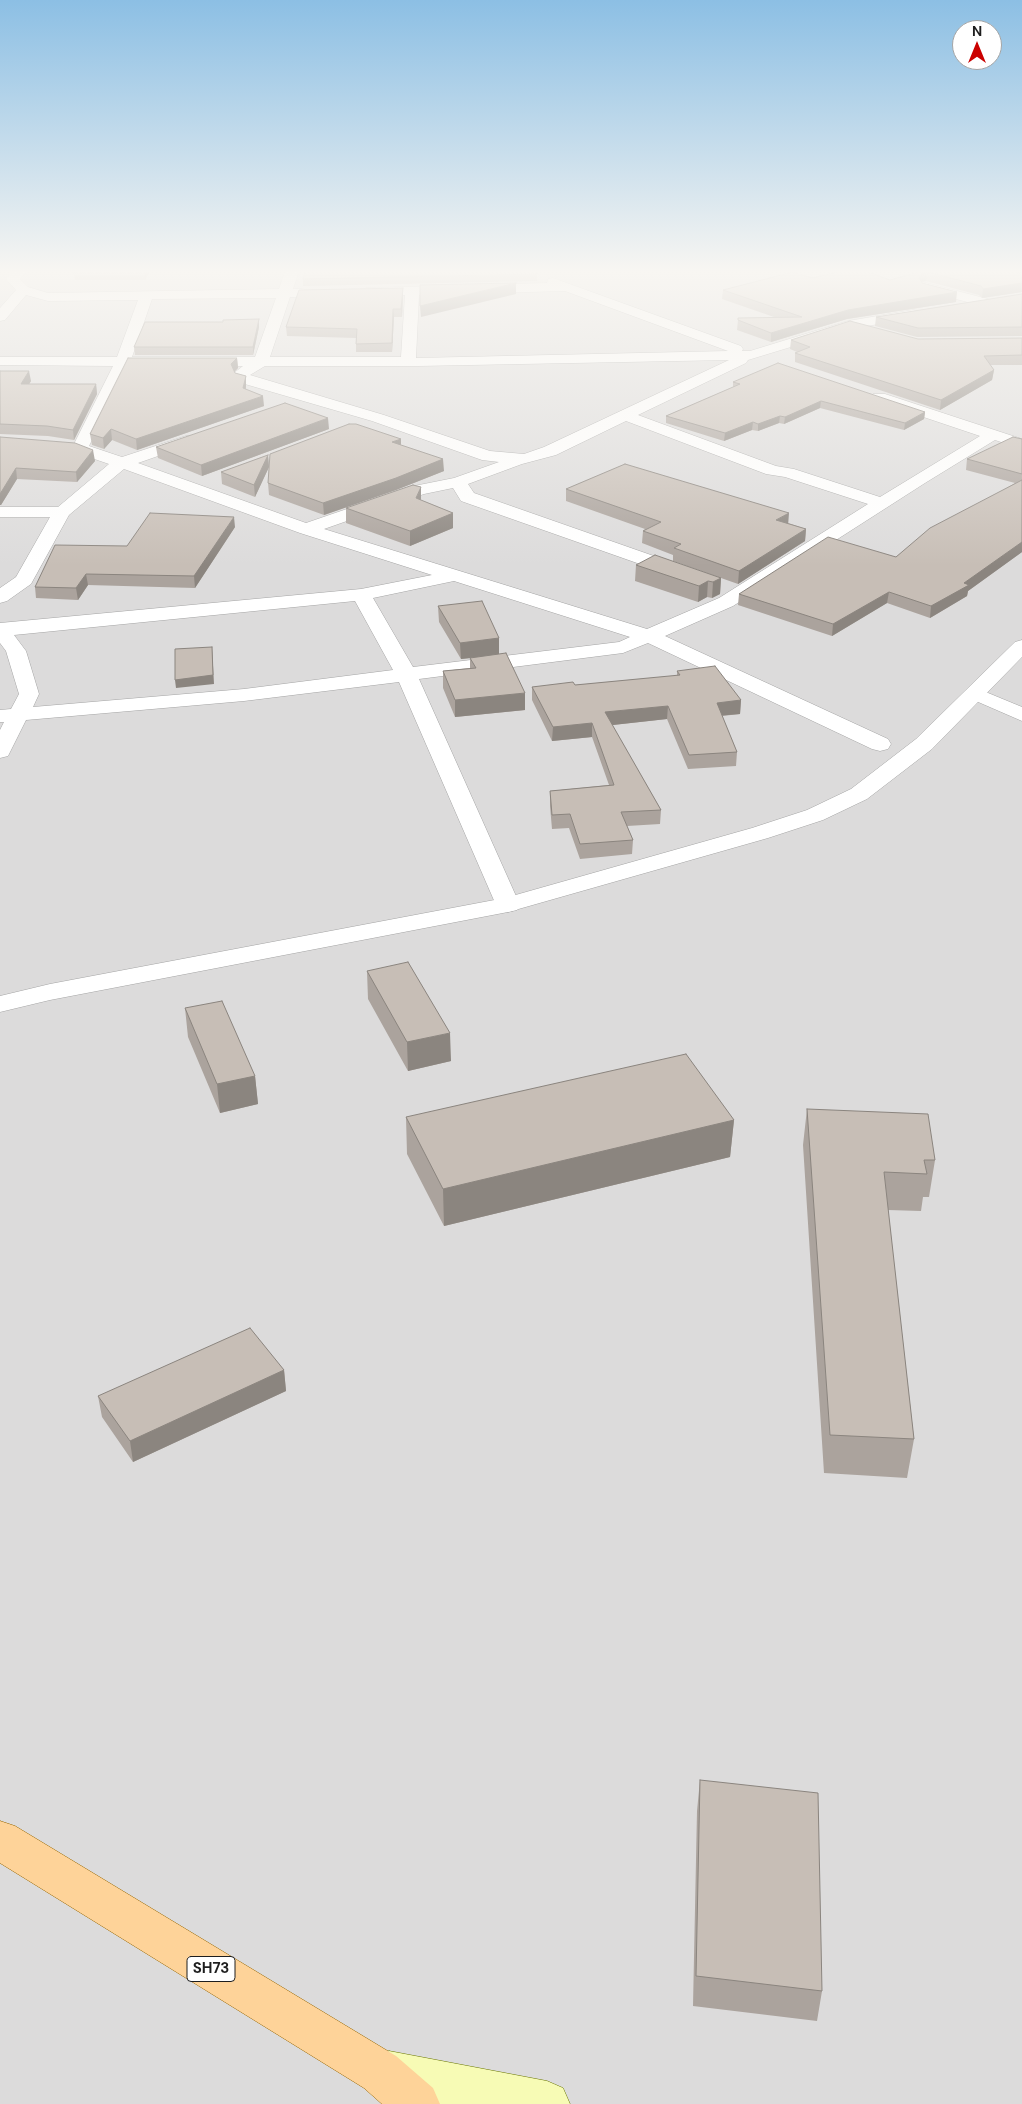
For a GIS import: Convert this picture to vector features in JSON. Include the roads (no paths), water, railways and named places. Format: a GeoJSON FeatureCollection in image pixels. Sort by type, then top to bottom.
{"type":"FeatureCollection","features":[{"type":"Feature","properties":{"kind":"main road","name":"SH73"},"geometry":{"type":"LineString","coordinates":[[0,1840],[380,2072],[417,2104]]}},
{"type":"Feature","properties":{"kind":"main road"},"geometry":{"type":"LineString","coordinates":[[380,2072],[547,2104]]}},
{"type":"Feature","properties":{"kind":"street"},"geometry":{"type":"LineString","coordinates":[[118,369],[72,447],[306,529],[648,636],[697,656],[880,744]]}},
{"type":"Feature","properties":{"kind":"street"},"geometry":{"type":"LineString","coordinates":[[249,369],[242,373],[243,379],[378,418],[488,456],[525,459]]}},
{"type":"Feature","properties":{"kind":"street"},"geometry":{"type":"LineString","coordinates":[[306,529],[420,490],[458,482],[550,451],[721,369]]}},
{"type":"Feature","properties":{"kind":"street"},"geometry":{"type":"LineString","coordinates":[[862,392],[1022,444]]}},
{"type":"Feature","properties":{"kind":"street"},"geometry":{"type":"LineString","coordinates":[[282,408],[310,398]]}},
{"type":"Feature","properties":{"kind":"street"},"geometry":{"type":"LineString","coordinates":[[624,415],[772,470],[788,473],[882,503]]}},
{"type":"Feature","properties":{"kind":"street"},"geometry":{"type":"LineString","coordinates":[[350,429],[378,418]]}},
{"type":"Feature","properties":{"kind":"street"},"geometry":{"type":"LineString","coordinates":[[0,597],[24,580],[62,512],[121,463],[206,434]]}},
{"type":"Feature","properties":{"kind":"street"},"geometry":{"type":"LineString","coordinates":[[9,716],[244,695],[624,647],[726,602],[732,590],[882,503],[994,434]]}},
{"type":"Feature","properties":{"kind":"street"},"geometry":{"type":"LineString","coordinates":[[193,488],[212,481]]}},
{"type":"Feature","properties":{"kind":"street"},"geometry":{"type":"LineString","coordinates":[[458,482],[467,497],[695,577]]}},
{"type":"Feature","properties":{"kind":"street"},"geometry":{"type":"LineString","coordinates":[[0,512],[62,512]]}},
{"type":"Feature","properties":{"kind":"street"},"geometry":{"type":"LineString","coordinates":[[0,630],[361,595],[455,576]]}},
{"type":"Feature","properties":{"kind":"street"},"geometry":{"type":"LineString","coordinates":[[361,595],[406,674],[508,905]]}},
{"type":"Feature","properties":{"kind":"street"},"geometry":{"type":"LineString","coordinates":[[0,630],[16,651],[29,694],[9,716],[0,751]]}},
{"type":"Feature","properties":{"kind":"street"},"geometry":{"type":"LineString","coordinates":[[0,1004],[50,992],[508,905],[760,833],[814,815],[859,794],[924,744],[1022,646]]}},
{"type":"Feature","properties":{"kind":"street"},"geometry":{"type":"LineString","coordinates":[[976,694],[1022,715]]}}]}
